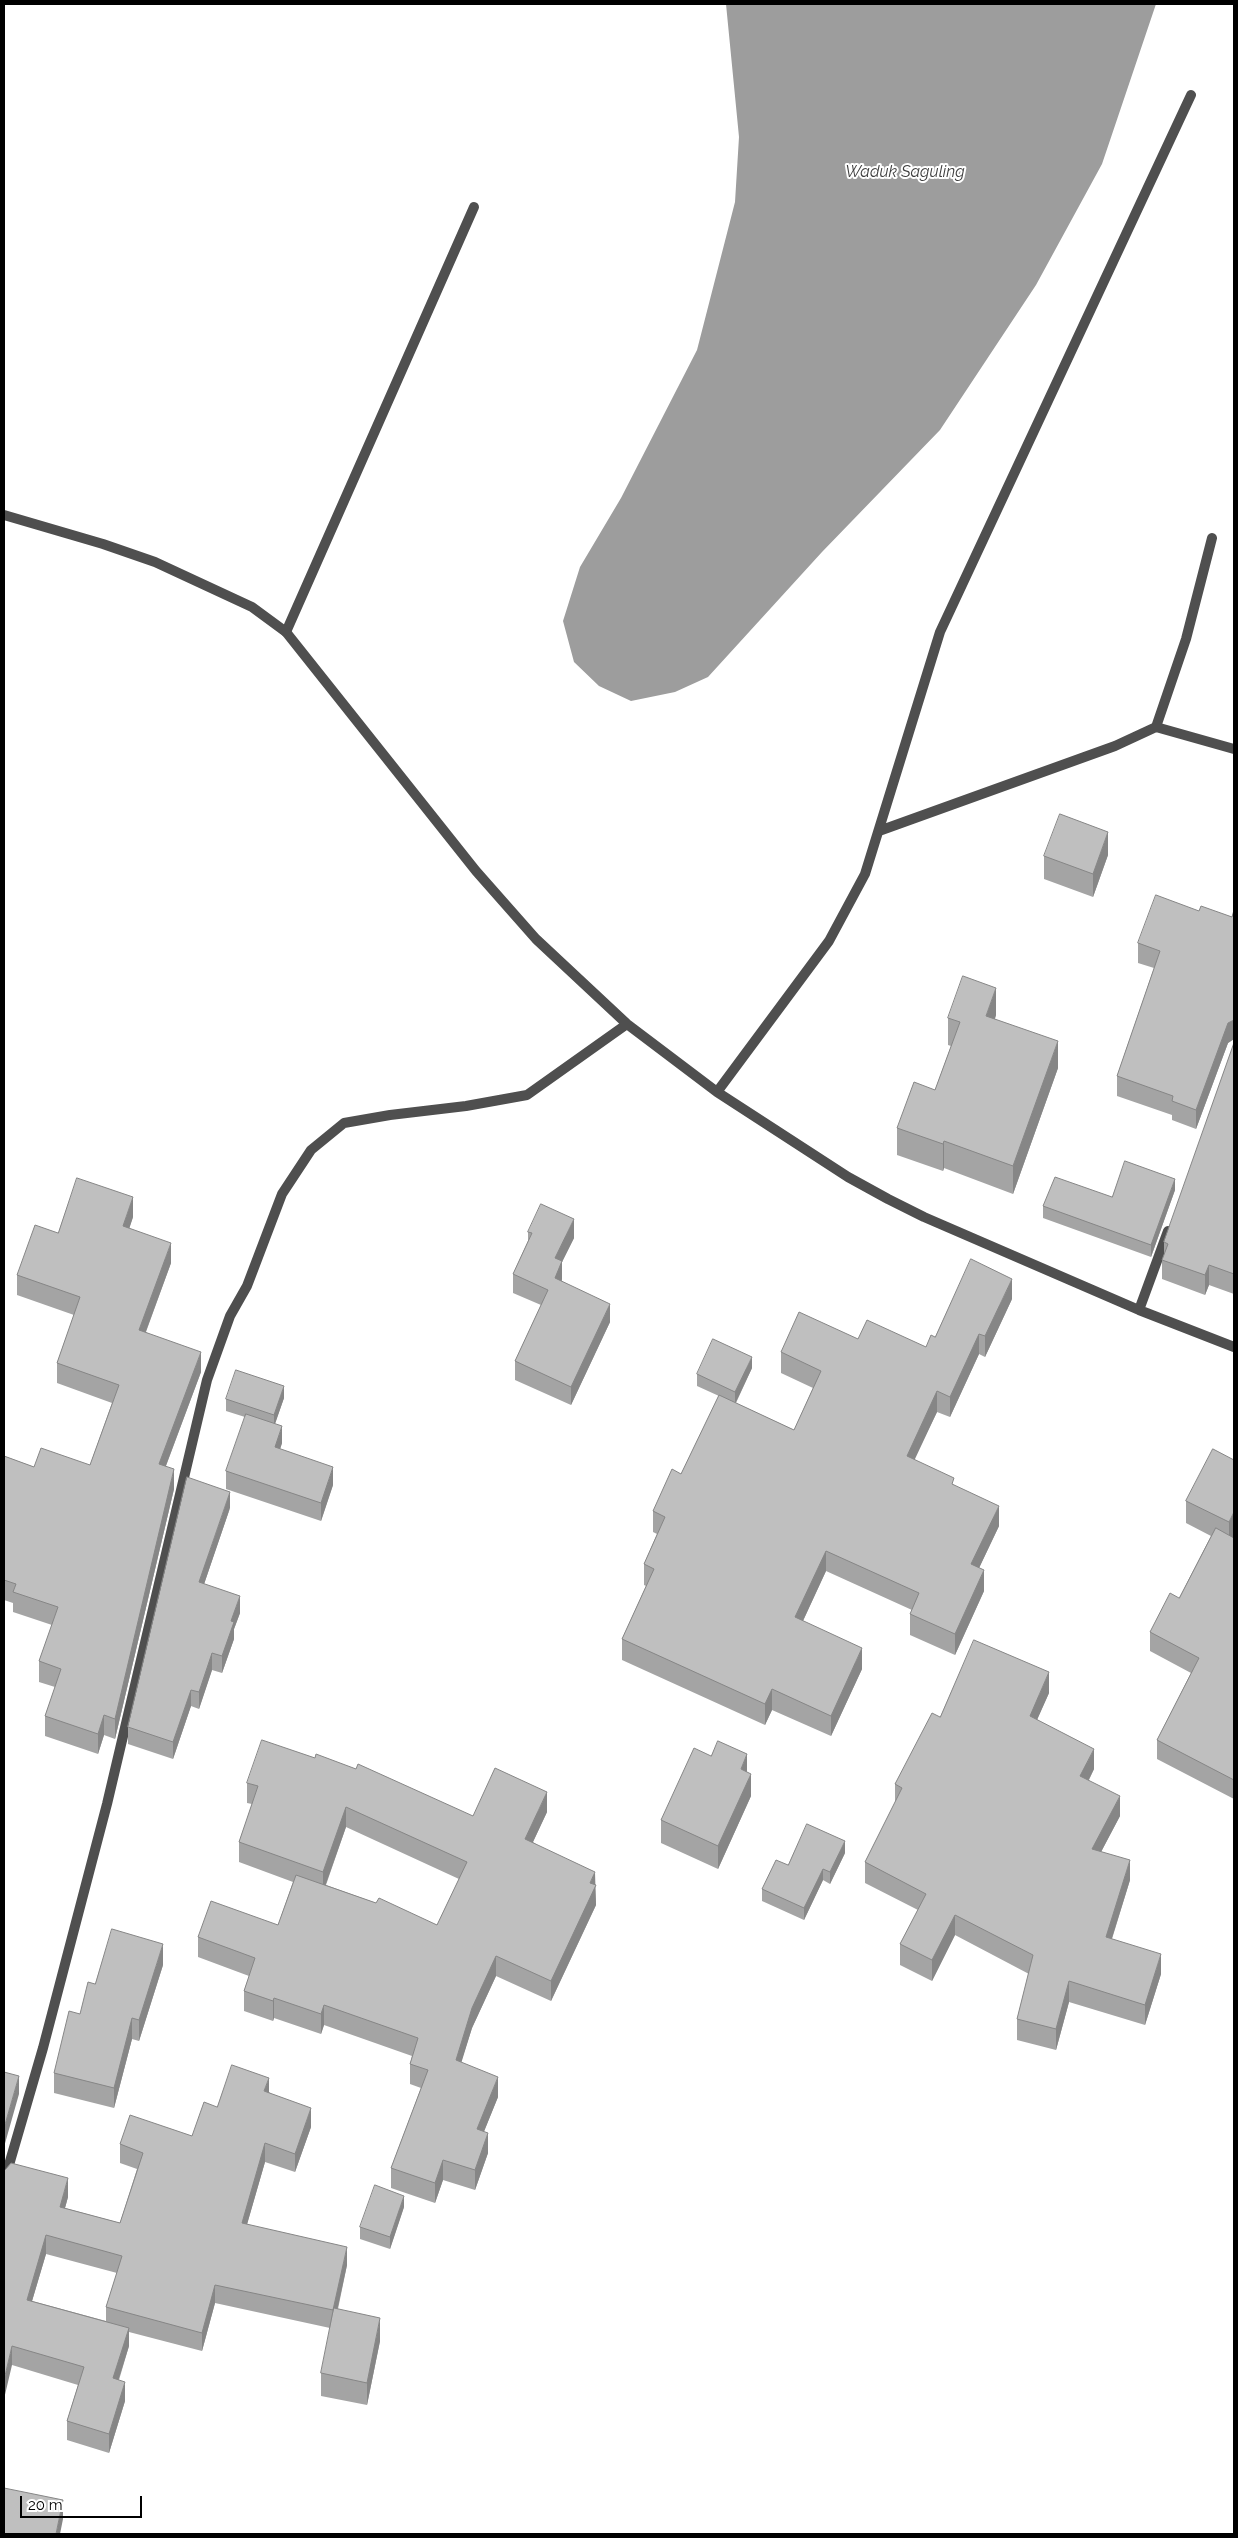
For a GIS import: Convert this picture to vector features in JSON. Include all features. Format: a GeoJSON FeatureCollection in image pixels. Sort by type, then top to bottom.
{"type":"FeatureCollection","features":[{"type":"Feature","properties":{"kind":"street"},"geometry":{"type":"LineString","coordinates":[[717,1092],[829,941],[865,874],[940,632],[1191,95]]}},
{"type":"Feature","properties":{"kind":"street"},"geometry":{"type":"LineString","coordinates":[[286,632],[474,207]]}},
{"type":"Feature","properties":{"kind":"street"},"geometry":{"type":"LineString","coordinates":[[4,515],[104,544],[155,562],[239,600],[286,632],[476,871],[536,939],[627,1024],[717,1092],[848,1177],[924,1217],[1139,1310],[1234,1347]]}},
{"type":"Feature","properties":{"kind":"street"},"geometry":{"type":"LineString","coordinates":[[1156,728],[1186,639],[1212,538]]}},
{"type":"Feature","properties":{"kind":"street"},"geometry":{"type":"LineString","coordinates":[[879,830],[1114,746],[1156,728],[1234,748]]}},
{"type":"Feature","properties":{"kind":"street"},"geometry":{"type":"LineString","coordinates":[[4,2182],[43,2048],[107,1804],[206,1380],[230,1316],[247,1286],[282,1194],[311,1150],[344,1124],[390,1114],[466,1106],[527,1095],[627,1024]]}},
{"type":"Feature","properties":{"kind":"street"},"geometry":{"type":"LineString","coordinates":[[1139,1310],[1172,1219]]}},
{"type":"Feature","properties":{"kind":"water","name":"Waduk Saguling"},"geometry":{"type":"Polygon","coordinates":[[[726,4],[1156,4],[1102,164],[1036,285],[940,430],[822,552],[708,677],[675,692],[631,701],[599,686],[574,662],[563,621],[580,567],[621,498],[697,350],[735,202],[739,137],[726,4]]]}},
{"type":"Feature","properties":{"kind":"building"},"geometry":{"type":"Polygon","coordinates":[[[1060,814],[1108,832],[1093,874],[1044,856],[1060,814]]]}},
{"type":"Feature","properties":{"kind":"building"},"geometry":{"type":"Polygon","coordinates":[[[1156,895],[1199,911],[1201,906],[1232,917],[1234,910],[1234,1020],[1228,1023],[1196,1110],[1172,1101],[1173,1096],[1117,1076],[1160,951],[1138,943],[1156,895]]]}},
{"type":"Feature","properties":{"kind":"building"},"geometry":{"type":"Polygon","coordinates":[[[963,976],[996,988],[986,1016],[1058,1041],[1013,1166],[944,1141],[943,1144],[897,1128],[914,1082],[935,1090],[960,1022],[948,1018],[963,976]]]}},
{"type":"Feature","properties":{"kind":"building"},"geometry":{"type":"Polygon","coordinates":[[[1234,1043],[1234,1274],[1209,1265],[1205,1275],[1162,1260],[1168,1244],[1164,1242],[1234,1043]]]}},
{"type":"Feature","properties":{"kind":"building"},"geometry":{"type":"Polygon","coordinates":[[[1125,1161],[1175,1179],[1151,1245],[1043,1206],[1055,1177],[1112,1197],[1125,1161]]]}},
{"type":"Feature","properties":{"kind":"building"},"geometry":{"type":"Polygon","coordinates":[[[77,1178],[133,1197],[123,1226],[171,1243],[139,1330],[201,1352],[159,1464],[174,1469],[115,1719],[104,1715],[98,1734],[45,1716],[61,1669],[39,1661],[58,1607],[13,1592],[16,1584],[4,1580],[4,1456],[34,1467],[41,1448],[90,1465],[119,1385],[57,1363],[80,1297],[17,1275],[35,1225],[58,1233],[77,1178]]]}},
{"type":"Feature","properties":{"kind":"building"},"geometry":{"type":"Polygon","coordinates":[[[541,1204],[574,1219],[555,1258],[562,1261],[555,1278],[610,1304],[571,1387],[515,1361],[548,1290],[513,1274],[532,1233],[528,1232],[541,1204]]]}},
{"type":"Feature","properties":{"kind":"building"},"geometry":{"type":"Polygon","coordinates":[[[971,1259],[1012,1279],[985,1336],[979,1334],[950,1397],[937,1391],[907,1456],[954,1478],[952,1484],[999,1506],[971,1564],[984,1570],[955,1634],[910,1614],[919,1593],[826,1551],[795,1617],[862,1648],[831,1716],[772,1689],[765,1704],[622,1639],[654,1569],[644,1564],[665,1517],[653,1511],[672,1469],[681,1474],[719,1395],[794,1430],[821,1371],[781,1352],[799,1312],[858,1339],[867,1320],[926,1347],[931,1335],[935,1337],[971,1259]]]}},
{"type":"Feature","properties":{"kind":"building"},"geometry":{"type":"Polygon","coordinates":[[[713,1339],[752,1357],[735,1392],[697,1374],[713,1339]]]}},
{"type":"Feature","properties":{"kind":"building"},"geometry":{"type":"Polygon","coordinates":[[[236,1370],[284,1386],[274,1415],[226,1399],[236,1370]]]}},
{"type":"Feature","properties":{"kind":"building"},"geometry":{"type":"Polygon","coordinates":[[[246,1414],[282,1426],[275,1447],[333,1467],[321,1503],[226,1471],[246,1414]]]}},
{"type":"Feature","properties":{"kind":"building"},"geometry":{"type":"Polygon","coordinates":[[[1213,1449],[1234,1460],[1234,1512],[1229,1522],[1186,1501],[1213,1449]]]}},
{"type":"Feature","properties":{"kind":"building"},"geometry":{"type":"Polygon","coordinates":[[[187,1477],[230,1492],[199,1582],[240,1596],[231,1621],[234,1622],[222,1656],[212,1653],[199,1692],[191,1690],[173,1742],[128,1727],[187,1477]]]}},
{"type":"Feature","properties":{"kind":"building"},"geometry":{"type":"Polygon","coordinates":[[[1216,1528],[1234,1538],[1234,1780],[1157,1740],[1199,1658],[1150,1632],[1170,1593],[1179,1598],[1216,1528]]]}},
{"type":"Feature","properties":{"kind":"building"},"geometry":{"type":"Polygon","coordinates":[[[974,1640],[1049,1672],[1030,1716],[1094,1749],[1080,1776],[1120,1796],[1092,1849],[1130,1860],[1106,1937],[1161,1954],[1145,2005],[1069,1981],[1056,2029],[1017,2019],[1033,1955],[955,1915],[932,1960],[900,1944],[926,1894],[865,1862],[902,1788],[895,1784],[932,1713],[940,1717],[974,1640]]]}},
{"type":"Feature","properties":{"kind":"building"},"geometry":{"type":"Polygon","coordinates":[[[262,1740],[315,1758],[316,1754],[356,1769],[358,1764],[473,1816],[495,1768],[547,1792],[525,1839],[595,1872],[590,1883],[596,1885],[551,1981],[496,1956],[472,2008],[456,2060],[498,2077],[477,2129],[488,2133],[475,2170],[443,2160],[435,2183],[391,2168],[428,2070],[410,2064],[418,2038],[324,2005],[321,2014],[274,1998],[273,2001],[244,1991],[255,1958],[198,1937],[211,1901],[278,1925],[296,1875],[376,1903],[379,1898],[437,1925],[467,1862],[346,1807],[323,1872],[239,1842],[258,1786],[247,1783],[262,1740]]]}},
{"type":"Feature","properties":{"kind":"building"},"geometry":{"type":"Polygon","coordinates":[[[718,1741],[747,1754],[741,1769],[751,1774],[718,1846],[661,1820],[694,1748],[711,1756],[718,1741]]]}},
{"type":"Feature","properties":{"kind":"building"},"geometry":{"type":"Polygon","coordinates":[[[807,1824],[845,1841],[830,1872],[823,1869],[804,1908],[762,1889],[776,1860],[788,1865],[807,1824]]]}},
{"type":"Feature","properties":{"kind":"building"},"geometry":{"type":"Polygon","coordinates":[[[112,1929],[163,1944],[139,2020],[132,2018],[114,2088],[54,2073],[69,2011],[80,2014],[88,1982],[95,1984],[112,1929]]]}},
{"type":"Feature","properties":{"kind":"building"},"geometry":{"type":"Polygon","coordinates":[[[232,2065],[269,2078],[264,2091],[311,2108],[295,2154],[265,2143],[242,2223],[347,2247],[333,2310],[215,2285],[202,2333],[106,2307],[122,2256],[46,2235],[27,2300],[129,2328],[113,2378],[125,2382],[109,2434],[67,2421],[84,2367],[12,2346],[4,2380],[4,2169],[11,2163],[68,2178],[60,2207],[120,2223],[143,2153],[120,2144],[130,2115],[192,2136],[204,2102],[217,2107],[232,2065]]]}},
{"type":"Feature","properties":{"kind":"building"},"geometry":{"type":"Polygon","coordinates":[[[4,2072],[19,2076],[4,2128],[4,2072]]]}},
{"type":"Feature","properties":{"kind":"building"},"geometry":{"type":"Polygon","coordinates":[[[375,2185],[404,2196],[390,2237],[360,2227],[375,2185]]]}},
{"type":"Feature","properties":{"kind":"building"},"geometry":{"type":"Polygon","coordinates":[[[334,2308],[380,2318],[367,2383],[321,2373],[334,2308]]]}},
{"type":"Feature","properties":{"kind":"building"},"geometry":{"type":"Polygon","coordinates":[[[4,2488],[63,2500],[56,2534],[4,2534],[4,2488]]]}}]}
